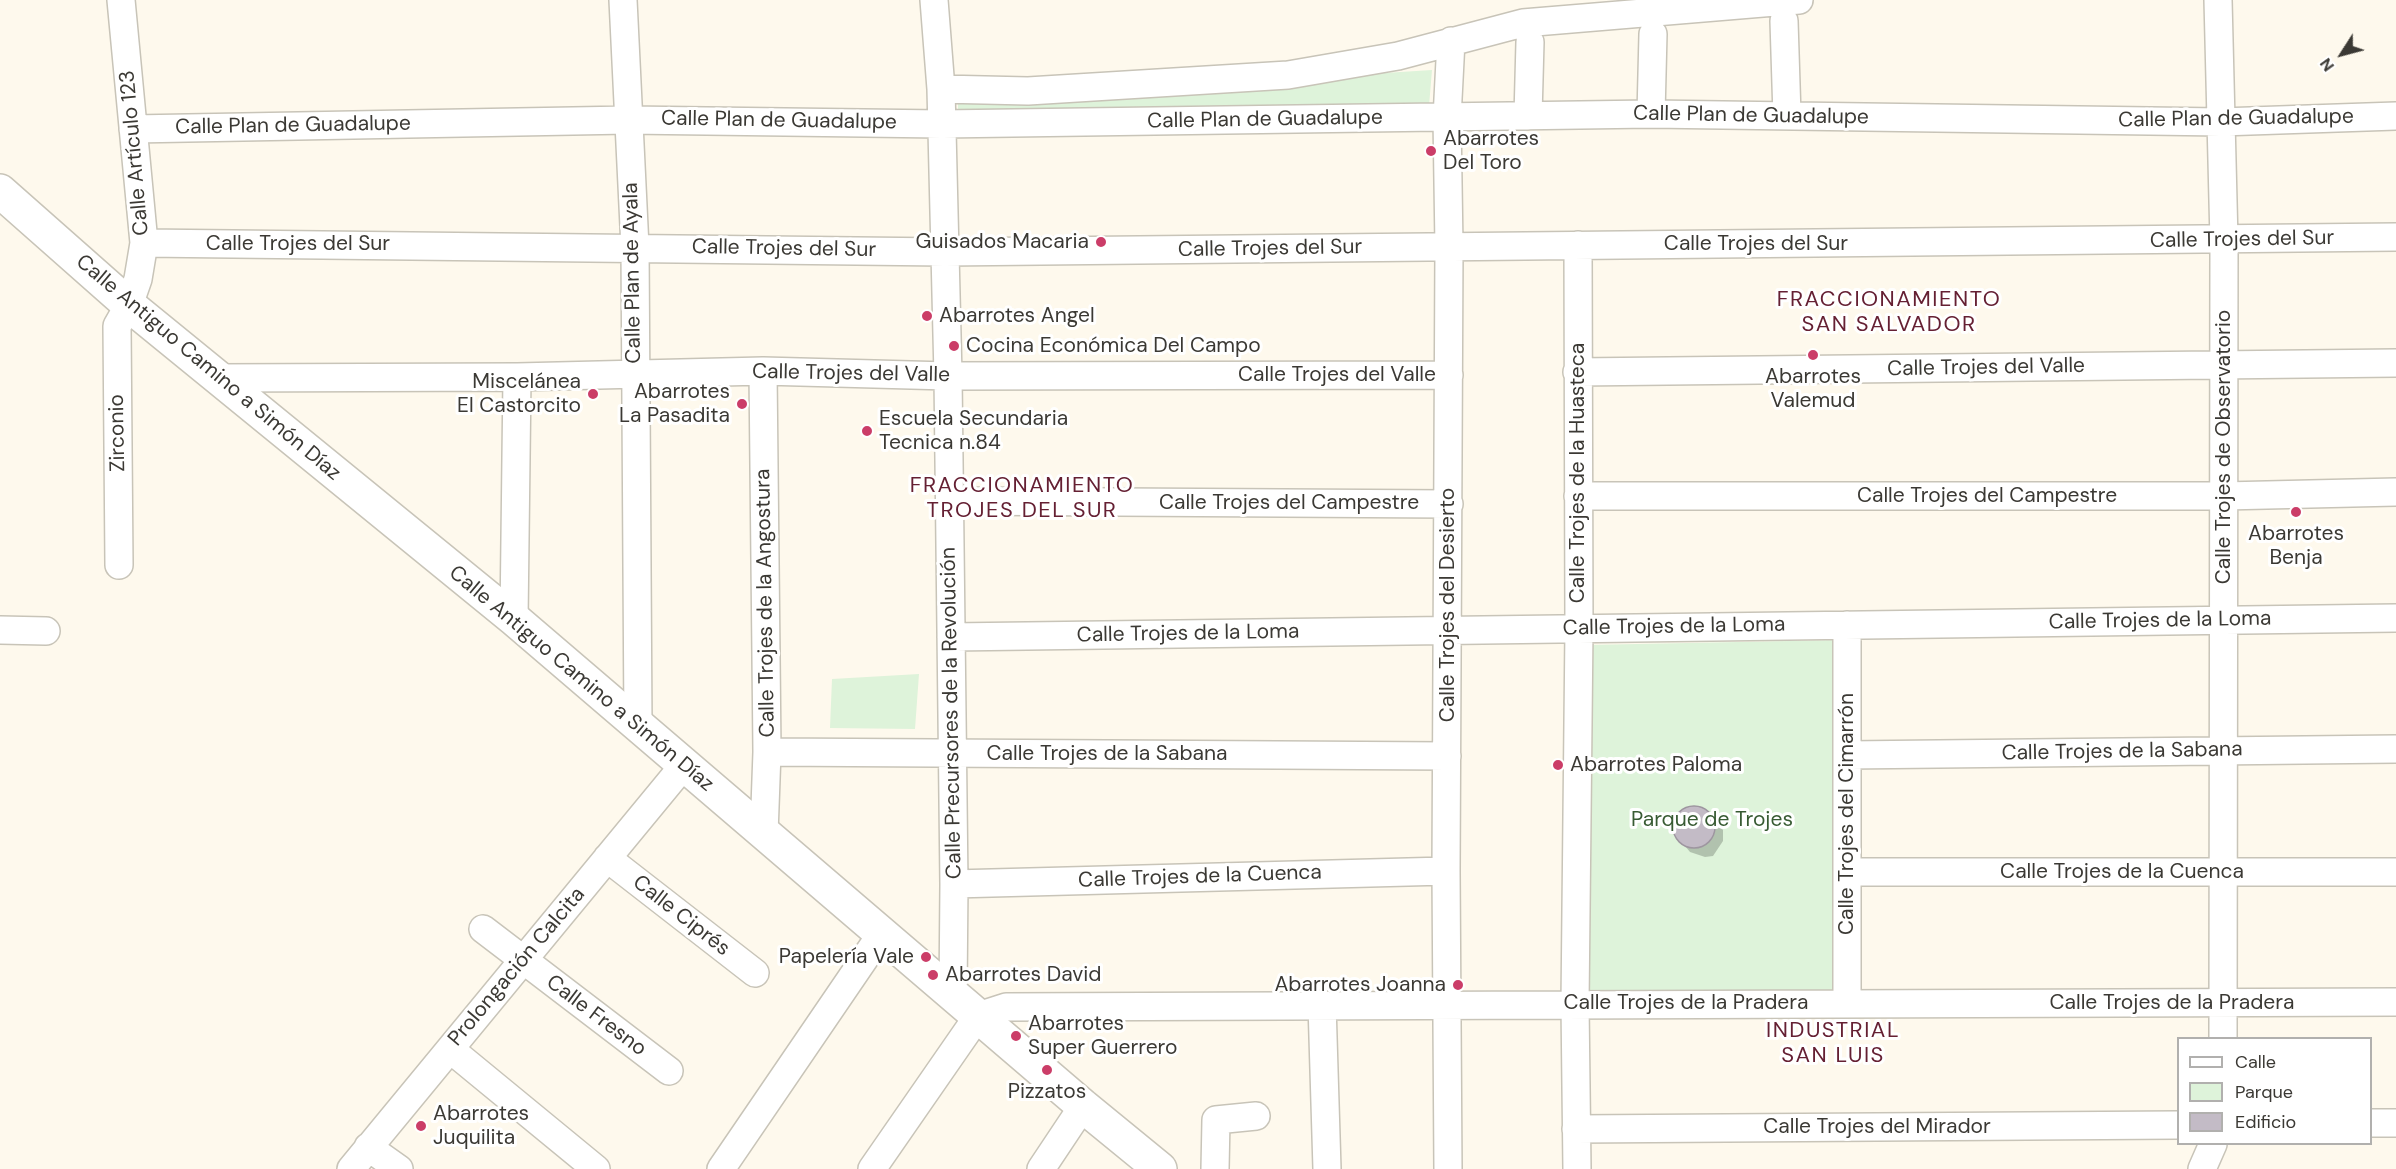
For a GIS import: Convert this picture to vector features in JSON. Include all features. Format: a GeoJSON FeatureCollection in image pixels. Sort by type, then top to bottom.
{"type":"FeatureCollection","features":[{"type":"Feature","properties":{"kind":"main road","name":"Calle Antiguo Camino a Simón Díaz"},"geometry":{"type":"LineString","coordinates":[[0,192],[129,305],[514,619],[1083,1106],[1160,1169]]}},
{"type":"Feature","properties":{"kind":"street","name":"Calle Artículo 123"},"geometry":{"type":"LineString","coordinates":[[121,0],[144,243],[138,279],[129,305]]}},
{"type":"Feature","properties":{"kind":"street","name":"Calle Plan de Ayala"},"geometry":{"type":"LineString","coordinates":[[623,0],[635,247],[638,726]]}},
{"type":"Feature","properties":{"kind":"street","name":"Calle Precursores de la Revolución"},"geometry":{"type":"LineString","coordinates":[[934,0],[941,89],[948,376],[954,884],[952,994]]}},
{"type":"Feature","properties":{"kind":"street","name":"Calle Trojes de Observatorio"},"geometry":{"type":"LineString","coordinates":[[2218,0],[2224,240],[2223,1037]]}},
{"type":"Feature","properties":{"kind":"street"},"geometry":{"type":"LineString","coordinates":[[941,89],[1028,91],[1288,75],[1398,56],[1523,23],[1792,11],[1787,116]]}},
{"type":"Feature","properties":{"kind":"street"},"geometry":{"type":"LineString","coordinates":[[1651,114],[1653,34]]}},
{"type":"Feature","properties":{"kind":"street","name":"Calle Trojes del Desierto"},"geometry":{"type":"LineString","coordinates":[[1448,1169],[1446,871],[1449,630],[1449,247],[1447,118],[1451,41]]}},
{"type":"Feature","properties":{"kind":"street"},"geometry":{"type":"LineString","coordinates":[[1528,116],[1530,42]]}},
{"type":"Feature","properties":{"kind":"street","name":"Calle Plan de Guadalupe"},"geometry":{"type":"LineString","coordinates":[[133,129],[628,120],[942,124],[1651,114],[2221,122],[2396,116]]}},
{"type":"Feature","properties":{"kind":"street","name":"Calle Trojes del Sur"},"geometry":{"type":"LineString","coordinates":[[144,243],[945,252],[2396,237]]}},
{"type":"Feature","properties":{"kind":"street","name":"Calle Trojes de la Huasteca"},"geometry":{"type":"LineString","coordinates":[[1577,1169],[1575,1004],[1579,629],[1578,245]]}},
{"type":"Feature","properties":{"kind":"street","name":"Zirconio"},"geometry":{"type":"LineString","coordinates":[[119,565],[117,326],[129,305]]}},
{"type":"Feature","properties":{"kind":"street","name":"Calle Trojes del Valle"},"geometry":{"type":"LineString","coordinates":[[1577,372],[2396,363]]}},
{"type":"Feature","properties":{"kind":"street","name":"Calle Trojes del Valle"},"geometry":{"type":"LineString","coordinates":[[217,378],[517,377],[763,371],[948,376],[1449,375]]}},
{"type":"Feature","properties":{"kind":"street","name":"Calle Trojes de la Angostura"},"geometry":{"type":"LineString","coordinates":[[763,371],[767,752],[765,834]]}},
{"type":"Feature","properties":{"kind":"street"},"geometry":{"type":"LineString","coordinates":[[514,619],[517,377]]}},
{"type":"Feature","properties":{"kind":"street","name":"Calle Trojes del Campestre"},"geometry":{"type":"LineString","coordinates":[[1578,496],[2224,496],[2396,492]]}},
{"type":"Feature","properties":{"kind":"street","name":"Calle Trojes del Campestre"},"geometry":{"type":"LineString","coordinates":[[950,501],[1449,504]]}},
{"type":"Feature","properties":{"kind":"street","name":"Calle Trojes de la Loma"},"geometry":{"type":"LineString","coordinates":[[951,637],[2396,618]]}},
{"type":"Feature","properties":{"kind":"street","name":"Calle Trojes del Cimarrón"},"geometry":{"type":"LineString","coordinates":[[1847,625],[1847,1003]]}},
{"type":"Feature","properties":{"kind":"street"},"geometry":{"type":"LineString","coordinates":[[0,630],[46,631]]}},
{"type":"Feature","properties":{"kind":"street","name":"Calle Trojes de la Sabana"},"geometry":{"type":"LineString","coordinates":[[1847,755],[2396,749]]}},
{"type":"Feature","properties":{"kind":"street","name":"Calle Trojes de la Sabana"},"geometry":{"type":"LineString","coordinates":[[767,752],[1447,756]]}},
{"type":"Feature","properties":{"kind":"street","name":"Prolongación Calcita"},"geometry":{"type":"LineString","coordinates":[[351,1169],[684,765]]}},
{"type":"Feature","properties":{"kind":"street","name":"Calle Ciprés"},"geometry":{"type":"LineString","coordinates":[[607,858],[755,973]]}},
{"type":"Feature","properties":{"kind":"street","name":"Calle Trojes de la Cuenca"},"geometry":{"type":"LineString","coordinates":[[954,884],[1446,871]]}},
{"type":"Feature","properties":{"kind":"street","name":"Calle Trojes de la Cuenca"},"geometry":{"type":"LineString","coordinates":[[1847,872],[2396,872]]}},
{"type":"Feature","properties":{"kind":"street","name":"Calle Fresno"},"geometry":{"type":"LineString","coordinates":[[483,929],[669,1071]]}},
{"type":"Feature","properties":{"kind":"street"},"geometry":{"type":"LineString","coordinates":[[721,1169],[882,933]]}},
{"type":"Feature","properties":{"kind":"street","name":"Calle Trojes de la Pradera"},"geometry":{"type":"LineString","coordinates":[[978,1016],[1006,1007],[1322,1004],[2396,1002]]}},
{"type":"Feature","properties":{"kind":"street"},"geometry":{"type":"LineString","coordinates":[[1322,1004],[1327,1169]]}},
{"type":"Feature","properties":{"kind":"street"},"geometry":{"type":"LineString","coordinates":[[872,1169],[978,1016]]}},
{"type":"Feature","properties":{"kind":"street"},"geometry":{"type":"LineString","coordinates":[[450,1049],[596,1169]]}},
{"type":"Feature","properties":{"kind":"street"},"geometry":{"type":"LineString","coordinates":[[1041,1169],[1083,1106]]}},
{"type":"Feature","properties":{"kind":"street"},"geometry":{"type":"LineString","coordinates":[[1215,1169],[1216,1120],[1256,1116]]}},
{"type":"Feature","properties":{"kind":"street"},"geometry":{"type":"LineString","coordinates":[[2372,1123],[2396,1123]]}},
{"type":"Feature","properties":{"kind":"street","name":"Calle Trojes del Mirador"},"geometry":{"type":"LineString","coordinates":[[1576,1129],[2177,1125]]}},
{"type":"Feature","properties":{"kind":"street"},"geometry":{"type":"LineString","coordinates":[[2202,1169],[2212,1145]]}},
{"type":"Feature","properties":{"kind":"street"},"geometry":{"type":"LineString","coordinates":[[368,1147],[399,1169]]}},
{"type":"Feature","properties":{"kind":"green space"},"geometry":{"type":"Polygon","coordinates":[[[1432,70],[1429,106],[958,113],[958,100],[1432,70]]]}},
{"type":"Feature","properties":{"kind":"green space","name":"Parque de Trojes"},"geometry":{"type":"Polygon","coordinates":[[[1839,640],[1838,995],[1584,995],[1587,645],[1839,640]]]}},
{"type":"Feature","properties":{"kind":"green space"},"geometry":{"type":"Polygon","coordinates":[[[919,674],[915,729],[830,728],[832,679],[919,674]]]}},
{"type":"Feature","properties":{"kind":"building"},"geometry":{"type":"Polygon","coordinates":[[[1694,806],[1702,807],[1709,812],[1714,819],[1714,835],[1709,842],[1702,847],[1694,848],[1686,847],[1679,842],[1674,835],[1673,827],[1674,819],[1679,812],[1686,807],[1694,806]]]}},
{"type":"Feature","properties":{"kind":"place","name":"Abarrotes Del Toro"},"geometry":{"type":"Point","coordinates":[1431,151]}},
{"type":"Feature","properties":{"kind":"place","name":"Guisados Macaria"},"geometry":{"type":"Point","coordinates":[1101,242]}},
{"type":"Feature","properties":{"kind":"place","name":"Abarrotes Angel"},"geometry":{"type":"Point","coordinates":[927,316]}},
{"type":"Feature","properties":{"kind":"place","name":"Cocina Económica Del Campo"},"geometry":{"type":"Point","coordinates":[954,346]}},
{"type":"Feature","properties":{"kind":"place","name":"Abarrotes Valemud"},"geometry":{"type":"Point","coordinates":[1813,355]}},
{"type":"Feature","properties":{"kind":"place","name":"Miscelánea El Castorcito"},"geometry":{"type":"Point","coordinates":[593,394]}},
{"type":"Feature","properties":{"kind":"place","name":"Abarrotes La Pasadita"},"geometry":{"type":"Point","coordinates":[742,404]}},
{"type":"Feature","properties":{"kind":"place","name":"Escuela Secundaria Tecnica n.84"},"geometry":{"type":"Point","coordinates":[867,431]}},
{"type":"Feature","properties":{"kind":"place","name":"Abarrotes Benja"},"geometry":{"type":"Point","coordinates":[2296,512]}},
{"type":"Feature","properties":{"kind":"place","name":"Abarrotes Paloma"},"geometry":{"type":"Point","coordinates":[1558,765]}},
{"type":"Feature","properties":{"kind":"place","name":"Papelería Vale"},"geometry":{"type":"Point","coordinates":[926,957]}},
{"type":"Feature","properties":{"kind":"place","name":"Abarrotes David"},"geometry":{"type":"Point","coordinates":[933,975]}},
{"type":"Feature","properties":{"kind":"place","name":"Abarrotes Joanna"},"geometry":{"type":"Point","coordinates":[1458,985]}},
{"type":"Feature","properties":{"kind":"place","name":"Abarrotes Super Guerrero"},"geometry":{"type":"Point","coordinates":[1016,1036]}},
{"type":"Feature","properties":{"kind":"place","name":"Pizzatos"},"geometry":{"type":"Point","coordinates":[1047,1070]}},
{"type":"Feature","properties":{"kind":"place","name":"Abarrotes Juquilita"},"geometry":{"type":"Point","coordinates":[421,1126]}},
{"type":"Feature","properties":{"kind":"district","name":"FRACCIONAMIENTO SAN SALVADOR"},"geometry":{"type":"Point","coordinates":[1889,312]}},
{"type":"Feature","properties":{"kind":"district","name":"FRACCIONAMIENTO TROJES DEL SUR"},"geometry":{"type":"Point","coordinates":[1022,498]}},
{"type":"Feature","properties":{"kind":"district","name":"INDUSTRIAL SAN LUIS"},"geometry":{"type":"Point","coordinates":[1833,1044]}}]}
